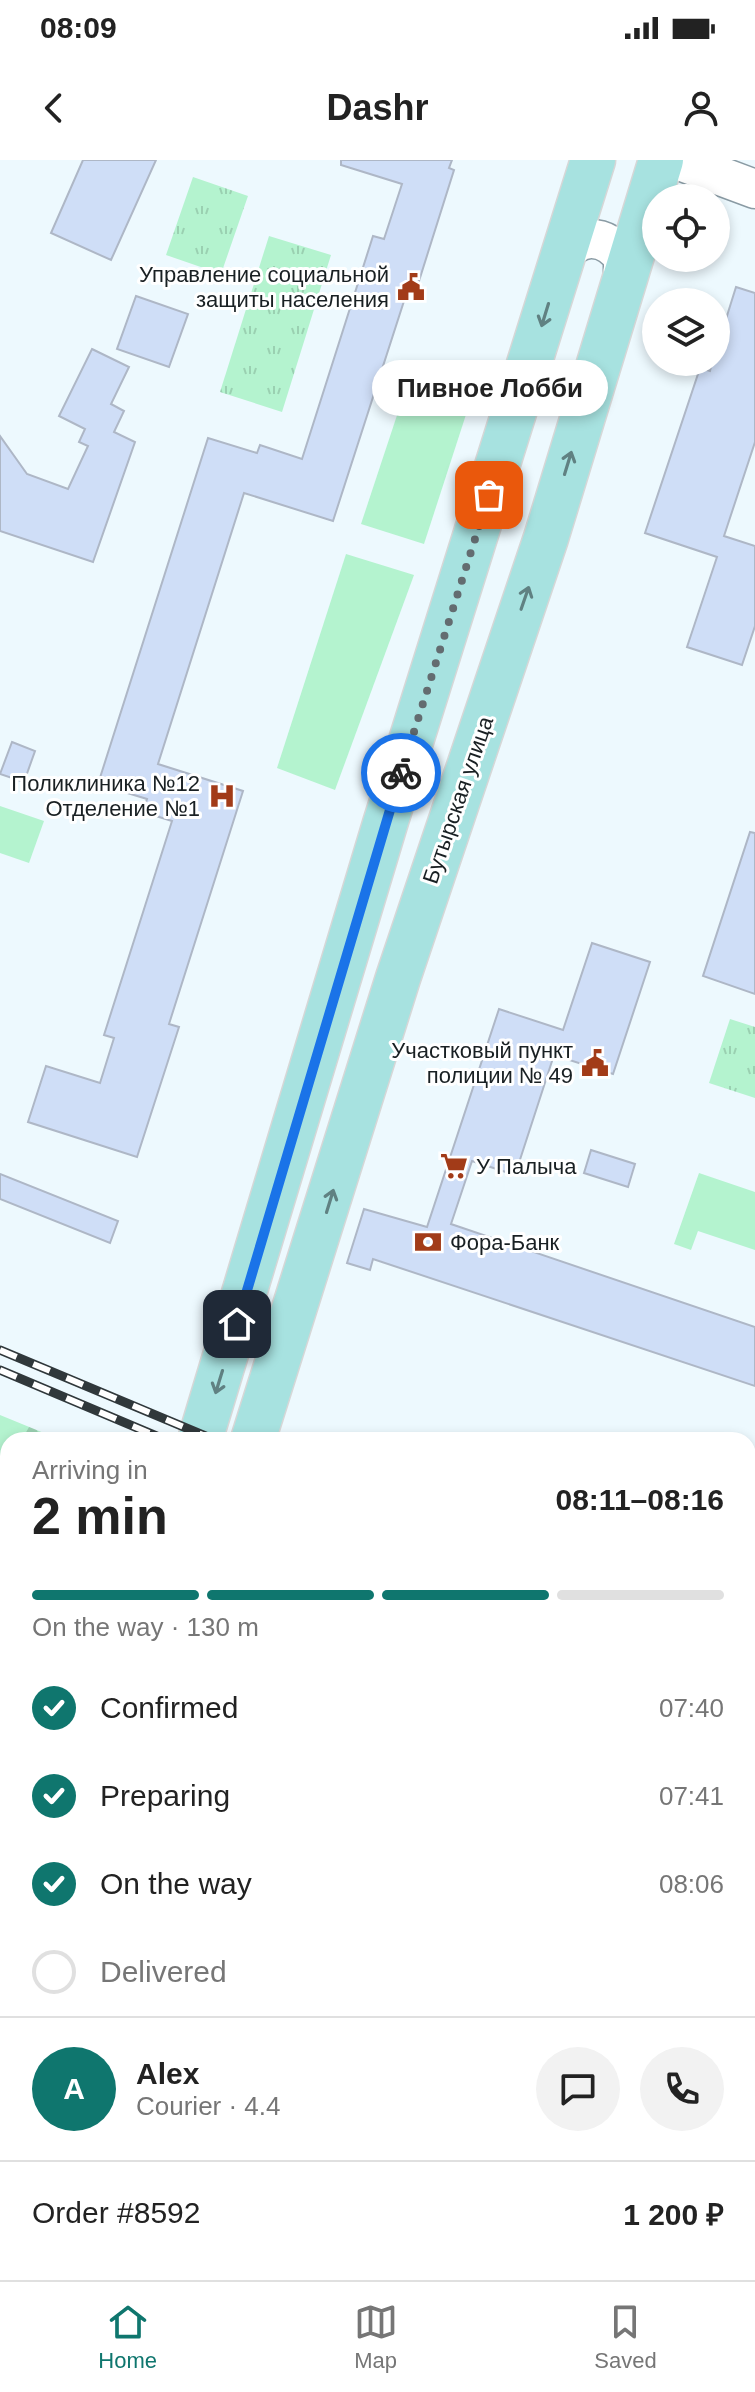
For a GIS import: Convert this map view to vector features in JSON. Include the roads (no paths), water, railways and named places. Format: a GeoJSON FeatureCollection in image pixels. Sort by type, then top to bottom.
{"type":"FeatureCollection","features":[{"type":"Feature","properties":{"kind":"main road"},"geometry":{"type":"LineString","coordinates":[[202,1432],[388,816],[593,160]]}},
{"type":"Feature","properties":{"kind":"main road","name":"Бутырская улица"},"geometry":{"type":"LineString","coordinates":[[256,1432],[398,978],[546,538],[661,160]]}},
{"type":"Feature","properties":{"kind":"street"},"geometry":{"type":"LineString","coordinates":[[677,160],[755,189]]}},
{"type":"Feature","properties":{"kind":"street"},"geometry":{"type":"LineString","coordinates":[[561,260],[575,243],[586,238],[608,242],[623,258],[623,281]]}},
{"type":"Feature","properties":{"kind":"railway"},"geometry":{"type":"LineString","coordinates":[[0,1350],[196,1432]]}},
{"type":"Feature","properties":{"kind":"railway"},"geometry":{"type":"LineString","coordinates":[[0,1370],[147,1432]]}},
{"type":"Feature","properties":{"kind":"place","name":"Управление социальной защиты населения"},"geometry":{"type":"Point","coordinates":[411,287]}},
{"type":"Feature","properties":{"kind":"place","name":"Пивное Лобби"},"geometry":{"type":"Point","coordinates":[489,495]}},
{"type":"Feature","properties":{"kind":"place","name":"Поликлиника №12 Отделение №1"},"geometry":{"type":"Point","coordinates":[222,796]}},
{"type":"Feature","properties":{"kind":"place","name":"Участковый пункт полиции № 49"},"geometry":{"type":"Point","coordinates":[595,1063]}},
{"type":"Feature","properties":{"kind":"place","name":"У Палыча"},"geometry":{"type":"Point","coordinates":[454,1166]}},
{"type":"Feature","properties":{"kind":"place","name":"Фора-Банк"},"geometry":{"type":"Point","coordinates":[428,1242]}}]}
